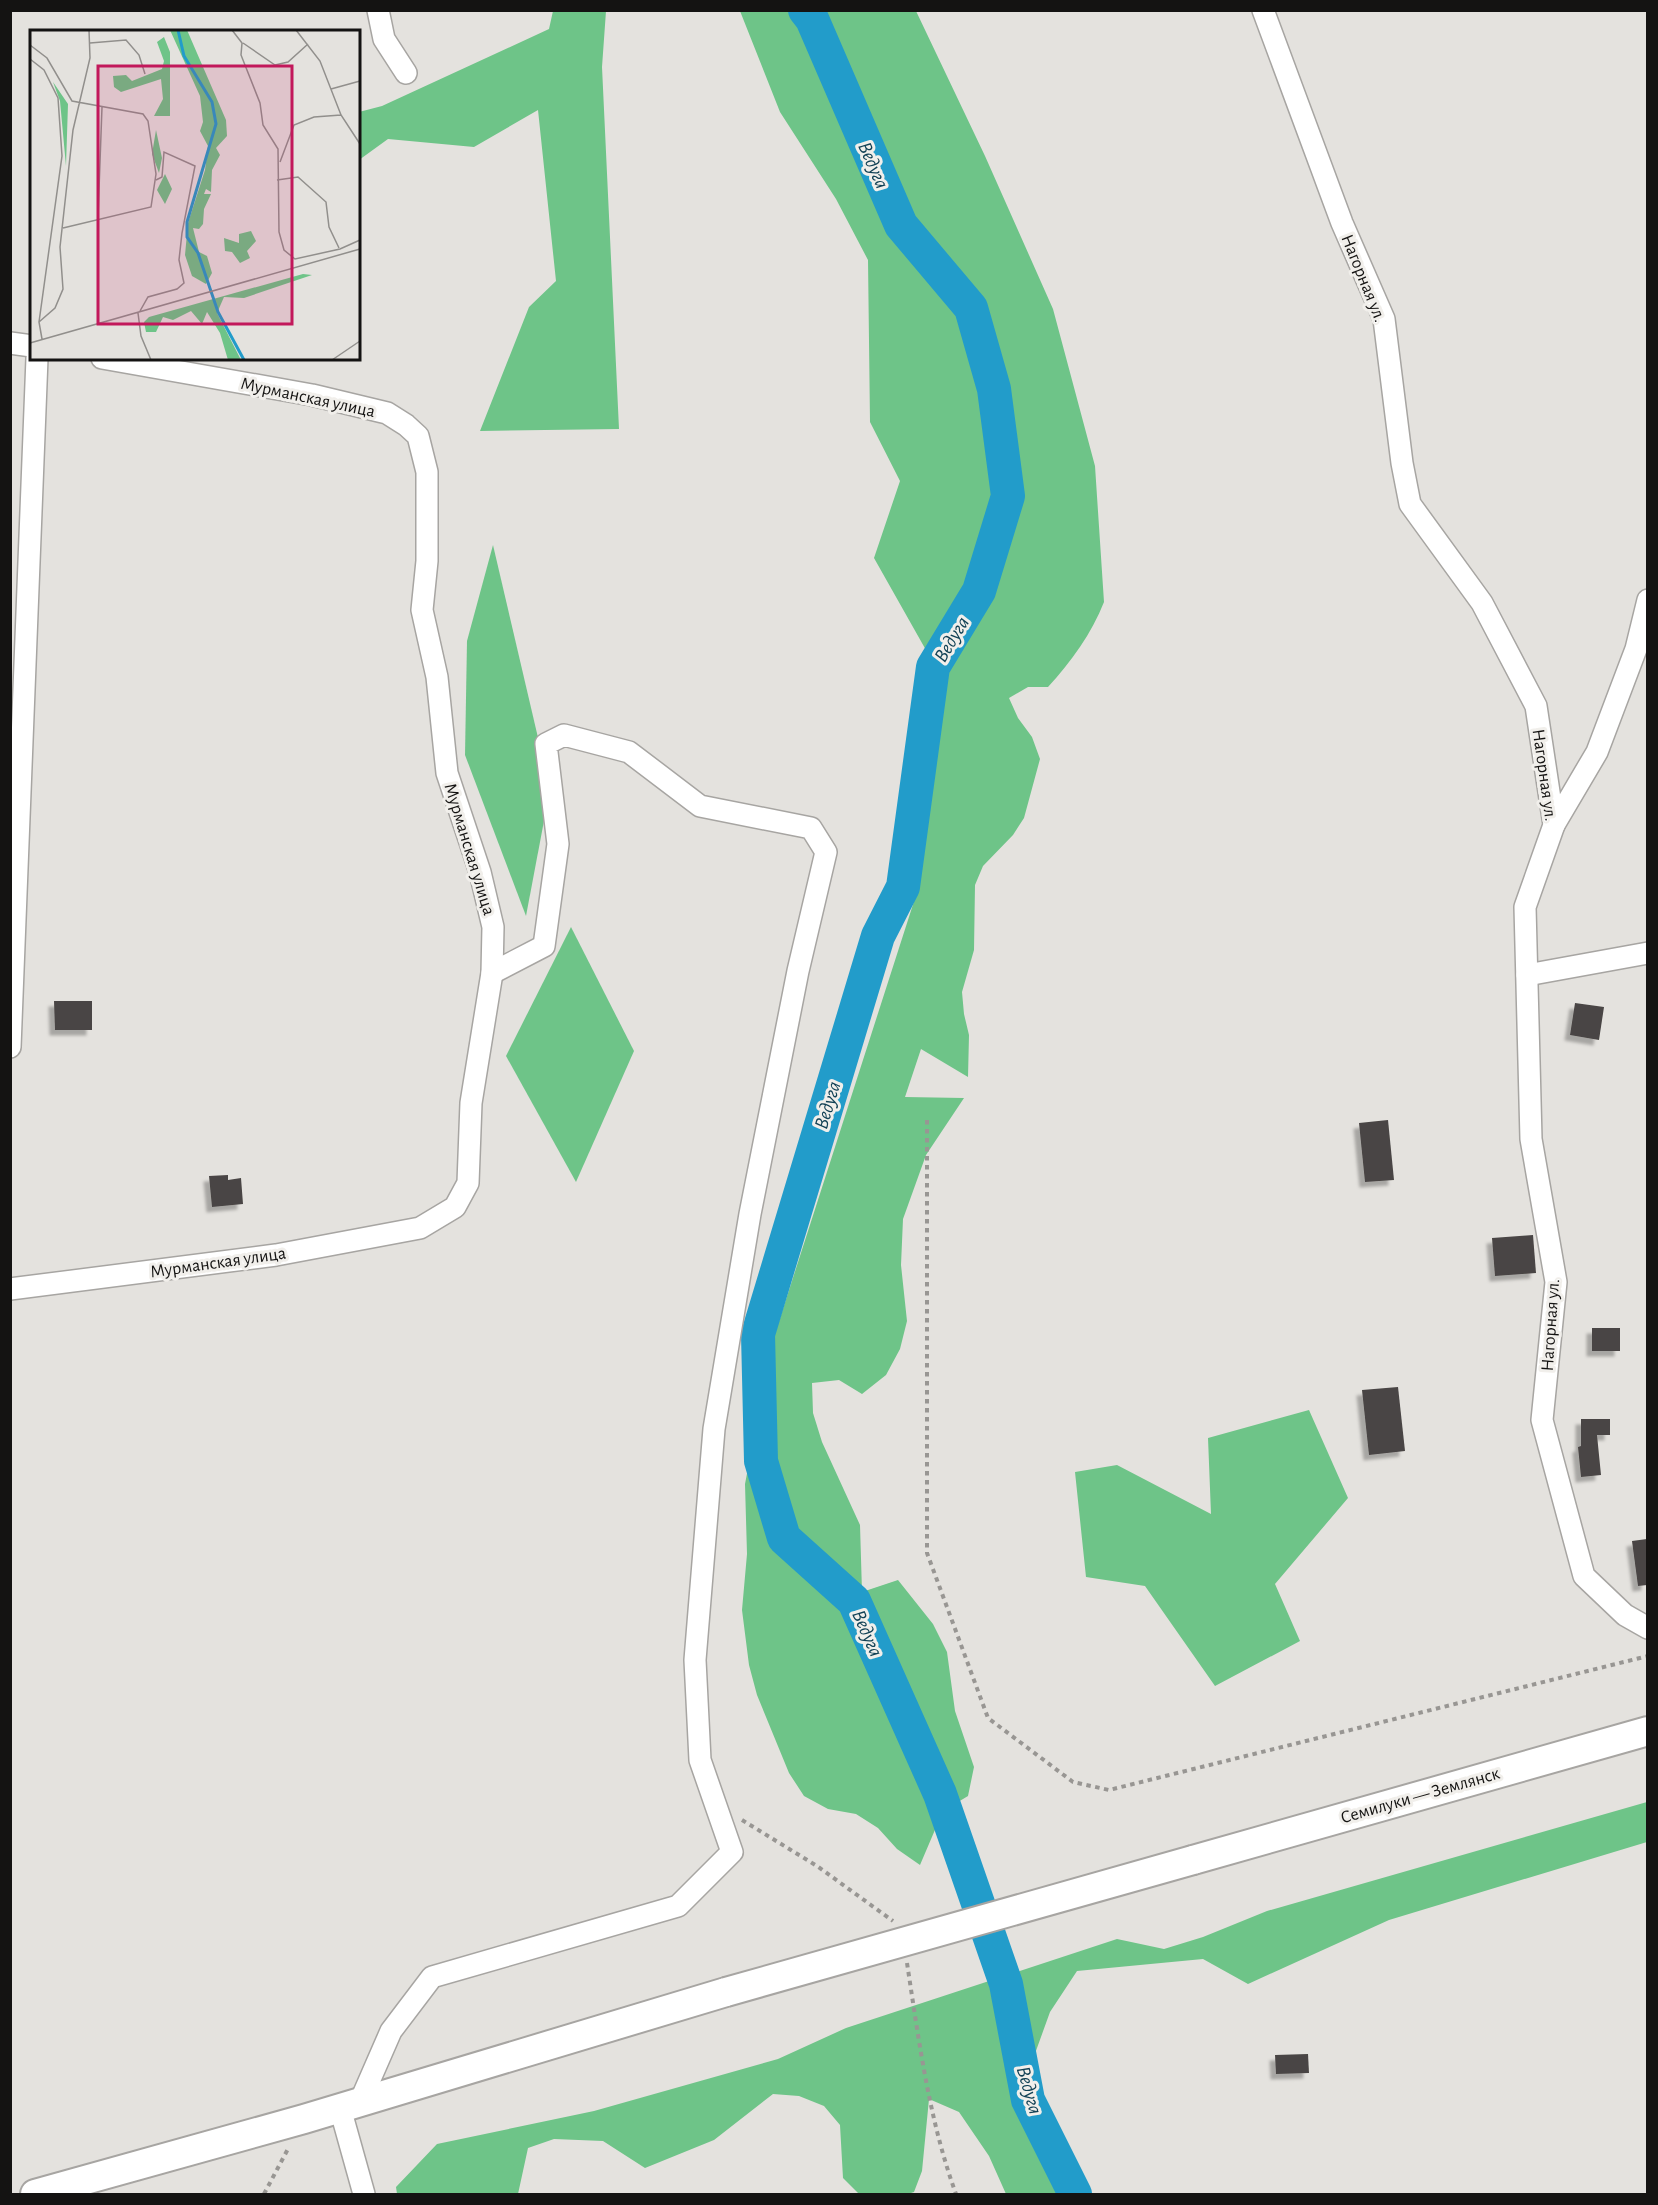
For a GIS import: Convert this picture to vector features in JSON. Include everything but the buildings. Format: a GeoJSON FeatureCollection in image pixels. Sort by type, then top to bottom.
{"type":"FeatureCollection","features":[{"type":"Feature","properties":{"kind":"main road","name":"Семилуки — Землянск"},"geometry":{"type":"LineString","coordinates":[[35,2194],[304,2119],[726,1992],[1647,1731]]}},
{"type":"Feature","properties":{"kind":"street"},"geometry":{"type":"LineString","coordinates":[[378,10],[384,39],[406,73]]}},
{"type":"Feature","properties":{"kind":"street","name":"Нагорная ул."},"geometry":{"type":"LineString","coordinates":[[1263,10],[1342,223],[1384,319],[1402,463],[1410,504],[1482,603],[1536,706],[1554,825],[1525,907],[1531,1138],[1557,1282],[1542,1420],[1584,1576],[1624,1615],[1647,1628]]}},
{"type":"Feature","properties":{"kind":"street"},"geometry":{"type":"LineString","coordinates":[[10,343],[30,346]]}},
{"type":"Feature","properties":{"kind":"street"},"geometry":{"type":"LineString","coordinates":[[10,1047],[37,360]]}},
{"type":"Feature","properties":{"kind":"street","name":"Мурманская улица"},"geometry":{"type":"LineString","coordinates":[[10,1289],[276,1255],[420,1228],[455,1208],[468,1183],[471,1103],[492,974],[493,927],[480,872],[447,773],[437,677],[422,609],[427,561],[427,472],[418,436],[387,413],[355,405],[312,395],[113,360]]}},
{"type":"Feature","properties":{"kind":"street"},"geometry":{"type":"LineString","coordinates":[[1554,825],[1597,752],[1636,649],[1647,600]]}},
{"type":"Feature","properties":{"kind":"street"},"geometry":{"type":"LineString","coordinates":[[364,2194],[350,2105],[391,2031],[432,1977],[678,1906],[732,1852],[700,1760],[695,1660],[714,1430],[750,1214],[798,971],[826,852],[811,828],[700,806],[629,752],[564,735],[546,744],[558,844],[544,946],[492,974]]}},
{"type":"Feature","properties":{"kind":"street"},"geometry":{"type":"LineString","coordinates":[[1527,975],[1647,953]]}},
{"type":"Feature","properties":{"kind":"path"},"geometry":{"type":"LineString","coordinates":[[927,1120],[927,1553],[988,1718],[1073,1782],[1109,1790],[1647,1656]]}},
{"type":"Feature","properties":{"kind":"path"},"geometry":{"type":"LineString","coordinates":[[264,2194],[304,2119]]}},
{"type":"Feature","properties":{"kind":"green space"},"geometry":{"type":"Polygon","coordinates":[[[553,11],[606,11],[602,67],[619,429],[480,431],[529,307],[556,281],[538,110],[474,147],[388,139],[360,159],[360,112],[382,106],[549,29],[553,11]]]}},
{"type":"Feature","properties":{"kind":"green space"},"geometry":{"type":"Polygon","coordinates":[[[740,11],[916,11],[985,156],[1053,309],[1095,466],[1104,602],[1080,647],[1048,687],[1028,687],[1009,698],[1018,718],[1032,737],[1040,759],[1024,818],[1013,835],[983,866],[975,885],[974,950],[962,992],[969,1035],[968,1077],[921,1049],[905,1097],[964,1098],[926,1155],[903,1219],[901,1265],[907,1321],[900,1349],[886,1375],[862,1394],[839,1380],[812,1383],[813,1413],[822,1442],[860,1525],[862,1592],[898,1580],[933,1624],[947,1652],[955,1711],[974,1767],[968,1796],[943,1811],[920,1865],[897,1849],[878,1828],[856,1814],[828,1809],[804,1796],[789,1773],[757,1695],[749,1665],[742,1610],[747,1554],[745,1484],[772,1343],[917,892],[944,682],[874,558],[900,481],[870,422],[868,260],[836,199],[780,112],[740,11]]]}},
{"type":"Feature","properties":{"kind":"green space"},"geometry":{"type":"Polygon","coordinates":[[[493,545],[550,789],[526,916],[465,755],[467,641],[493,545]]]}},
{"type":"Feature","properties":{"kind":"green space"},"geometry":{"type":"Polygon","coordinates":[[[571,927],[634,1051],[576,1182],[506,1056],[571,927]]]}},
{"type":"Feature","properties":{"kind":"green space"},"geometry":{"type":"Polygon","coordinates":[[[1309,1410],[1348,1498],[1275,1584],[1300,1641],[1215,1686],[1145,1586],[1086,1577],[1075,1472],[1117,1465],[1211,1514],[1208,1438],[1309,1410]]]}},
{"type":"Feature","properties":{"kind":"green space"},"geometry":{"type":"Polygon","coordinates":[[[1647,1802],[1647,1842],[1389,1920],[1248,1984],[1203,1959],[1077,1971],[1050,2012],[1015,2109],[1060,2194],[1006,2194],[989,2156],[959,2112],[929,2099],[922,2171],[914,2192],[859,2194],[843,2178],[840,2125],[824,2106],[799,2096],[773,2094],[714,2140],[645,2168],[603,2141],[554,2139],[528,2148],[518,2194],[397,2194],[396,2187],[437,2144],[594,2111],[778,2059],[846,2028],[1117,1939],[1164,1949],[1203,1937],[1267,1911],[1647,1802]]]}},
{"type":"Feature","properties":{"kind":"waterway","name":"Ведуга"},"geometry":{"type":"LineString","coordinates":[[805,10],[812,19],[901,225],[971,308],[994,389],[1008,496],[979,591],[933,667],[903,887],[878,936],[758,1334],[761,1461],[784,1538],[854,1601],[940,1794],[1006,1984],[1028,2100],[1075,2194]]}}]}
